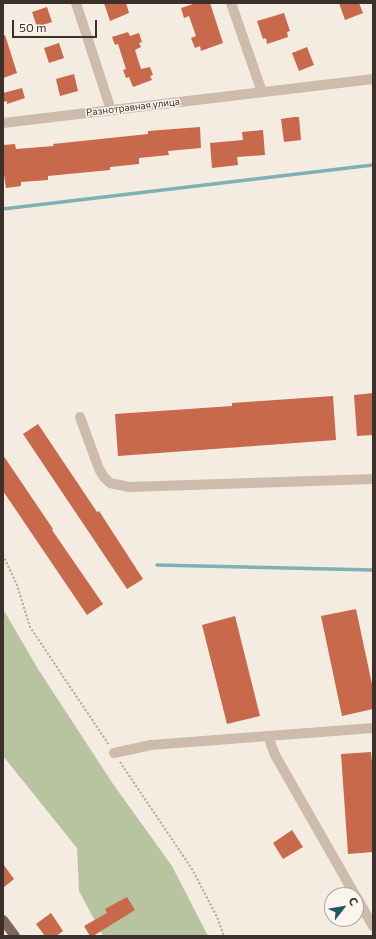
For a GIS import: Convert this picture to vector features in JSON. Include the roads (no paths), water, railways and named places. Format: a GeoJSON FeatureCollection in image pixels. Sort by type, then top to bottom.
{"type":"FeatureCollection","features":[{"type":"Feature","properties":{"kind":"main road"},"geometry":{"type":"LineString","coordinates":[[3,920],[15,936]]}},
{"type":"Feature","properties":{"kind":"street"},"geometry":{"type":"LineString","coordinates":[[76,3],[111,110]]}},
{"type":"Feature","properties":{"kind":"street"},"geometry":{"type":"LineString","coordinates":[[231,3],[262,92]]}},
{"type":"Feature","properties":{"kind":"street","name":"Разнотравная улица"},"geometry":{"type":"LineString","coordinates":[[3,123],[373,79]]}},
{"type":"Feature","properties":{"kind":"street"},"geometry":{"type":"LineString","coordinates":[[80,417],[99,469],[110,483],[123,486],[373,479]]}},
{"type":"Feature","properties":{"kind":"street"},"geometry":{"type":"LineString","coordinates":[[114,753],[151,745],[373,728]]}},
{"type":"Feature","properties":{"kind":"street"},"geometry":{"type":"LineString","coordinates":[[268,736],[275,755],[351,887]]}},
{"type":"Feature","properties":{"kind":"street"},"geometry":{"type":"LineString","coordinates":[[364,910],[373,926]]}},
{"type":"Feature","properties":{"kind":"waterway"},"geometry":{"type":"LineString","coordinates":[[3,209],[373,165]]}},
{"type":"Feature","properties":{"kind":"waterway"},"geometry":{"type":"LineString","coordinates":[[157,565],[373,570]]}}]}
